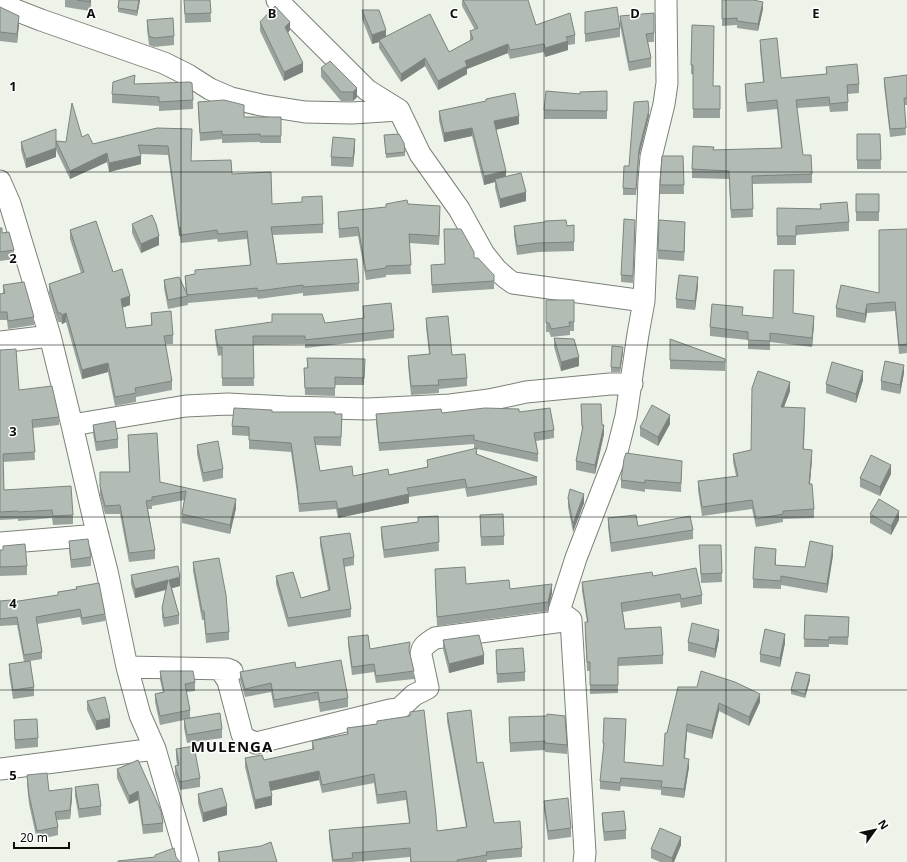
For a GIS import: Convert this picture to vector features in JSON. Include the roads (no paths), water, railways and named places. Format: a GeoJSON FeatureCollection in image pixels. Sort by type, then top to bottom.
{"type":"FeatureCollection","features":[{"type":"Feature","properties":{"kind":"street"},"geometry":{"type":"LineString","coordinates":[[277,0],[367,90],[399,110],[420,154],[459,209],[484,254],[512,283],[644,300]]}},
{"type":"Feature","properties":{"kind":"street"},"geometry":{"type":"LineString","coordinates":[[584,862],[585,853],[571,620],[559,611],[576,558],[617,452],[632,384],[644,300],[648,180],[651,157],[664,104],[666,83],[666,0]]}},
{"type":"Feature","properties":{"kind":"street"},"geometry":{"type":"LineString","coordinates":[[0,4],[164,63],[188,75],[210,89],[231,98],[261,106],[305,112],[352,113],[399,110]]}},
{"type":"Feature","properties":{"kind":"street"},"geometry":{"type":"LineString","coordinates":[[0,181],[5,205],[50,336],[107,571],[127,667],[140,715],[155,749],[188,862]]}},
{"type":"Feature","properties":{"kind":"street"},"geometry":{"type":"LineString","coordinates":[[0,342],[50,336]]}},
{"type":"Feature","properties":{"kind":"street"},"geometry":{"type":"LineString","coordinates":[[72,425],[186,406],[228,404],[368,409],[450,405],[489,400],[526,392],[610,384],[632,384]]}},
{"type":"Feature","properties":{"kind":"street"},"geometry":{"type":"LineString","coordinates":[[0,543],[98,535]]}},
{"type":"Feature","properties":{"kind":"street"},"geometry":{"type":"LineString","coordinates":[[127,667],[226,669],[232,671],[224,675],[228,681],[242,734],[246,739],[256,743],[399,709],[414,695],[428,688],[421,649],[434,638],[571,620]]}},
{"type":"Feature","properties":{"kind":"street"},"geometry":{"type":"LineString","coordinates":[[0,769],[155,749]]}},
{"type":"Feature","properties":{"kind":"district","name":"MULENGA"},"geometry":{"type":"Point","coordinates":[232,747]}}]}
